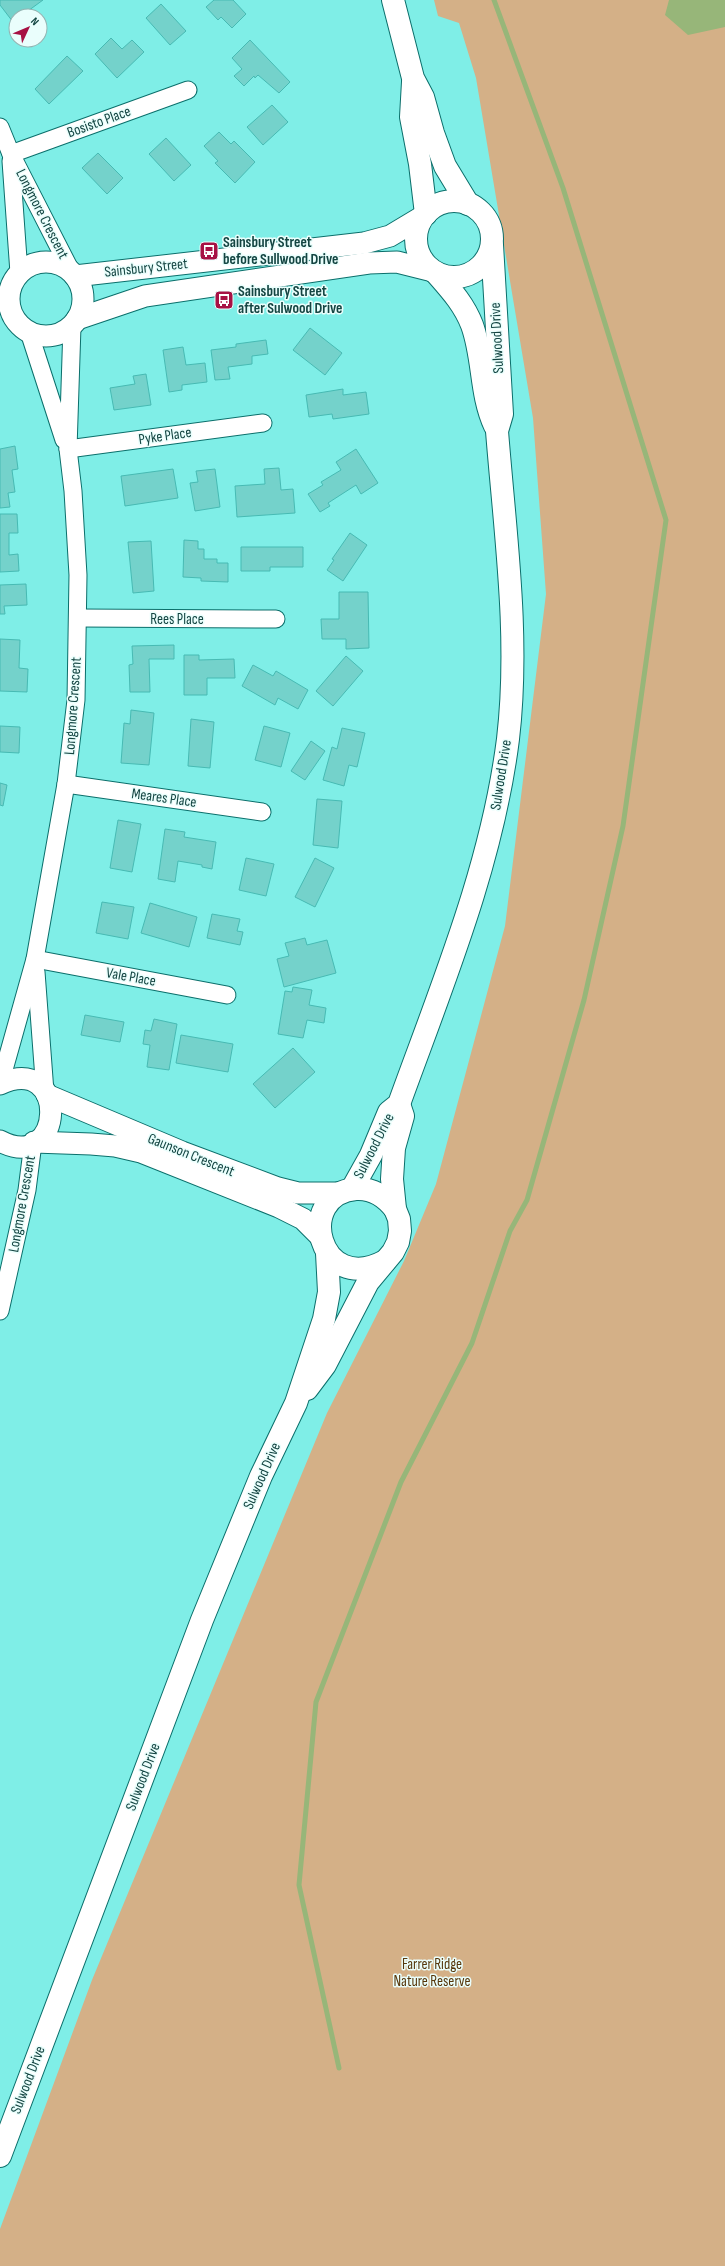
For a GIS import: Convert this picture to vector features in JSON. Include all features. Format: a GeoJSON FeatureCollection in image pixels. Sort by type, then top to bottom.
{"type":"FeatureCollection","features":[{"type":"Feature","properties":{"kind":"main road"},"geometry":{"type":"LineString","coordinates":[[393,0],[413,78],[423,96],[433,133],[445,166],[468,204],[485,216],[491,230],[492,245],[485,262],[471,274],[453,277],[434,272],[421,258],[416,240],[417,232],[425,215],[441,204],[455,202],[468,204]]}},
{"type":"Feature","properties":{"kind":"main road"},"geometry":{"type":"LineString","coordinates":[[413,78],[411,117],[420,164],[425,215]]}},
{"type":"Feature","properties":{"kind":"main road","name":"Sulwood Drive"},"geometry":{"type":"LineString","coordinates":[[346,1191],[371,1155],[389,1112],[399,1104],[473,895],[489,840],[502,782],[508,737],[512,658],[497,431],[502,414],[492,245]]}},
{"type":"Feature","properties":{"kind":"main road","name":"Sulwood Drive"},"geometry":{"type":"LineString","coordinates":[[434,272],[456,295],[472,325],[487,409],[497,431]]}},
{"type":"Feature","properties":{"kind":"main road","name":"Sulwood Drive"},"geometry":{"type":"LineString","coordinates":[[296,1403],[325,1365],[368,1282],[393,1252],[400,1231],[395,1209],[392,1180],[394,1148],[403,1116],[399,1104]]}},
{"type":"Feature","properties":{"kind":"main road","name":"Sulwood Drive"},"geometry":{"type":"LineString","coordinates":[[0,2156],[202,1620],[261,1476],[296,1403],[324,1319],[329,1292],[324,1245],[320,1224],[323,1212],[330,1201],[346,1191],[362,1188],[381,1194],[395,1209]]}},
{"type":"Feature","properties":{"kind":"main road"},"geometry":{"type":"LineString","coordinates":[[324,1245],[342,1265],[361,1269],[373,1267],[385,1261]]}},
{"type":"Feature","properties":{"kind":"street","name":"Bosisto Place"},"geometry":{"type":"LineString","coordinates":[[11,154],[188,90]]}},
{"type":"Feature","properties":{"kind":"street","name":"Longmore Crescent"},"geometry":{"type":"LineString","coordinates":[[0,126],[11,154],[74,274]]}},
{"type":"Feature","properties":{"kind":"street","name":"Longmore Crescent"},"geometry":{"type":"LineString","coordinates":[[11,154],[12,276]]}},
{"type":"Feature","properties":{"kind":"street","name":"Sainsbury Street"},"geometry":{"type":"LineString","coordinates":[[74,274],[364,244],[390,236],[425,215]]}},
{"type":"Feature","properties":{"kind":"street"},"geometry":{"type":"LineString","coordinates":[[46,262],[63,266],[74,274],[81,286],[83,297],[82,309],[74,323],[62,333],[51,336],[39,336],[15,326],[9,293],[12,276],[28,266],[46,262]]}},
{"type":"Feature","properties":{"kind":"street","name":"Sainsbury Street"},"geometry":{"type":"LineString","coordinates":[[74,323],[145,296],[369,263],[397,262],[434,272]]}},
{"type":"Feature","properties":{"kind":"street","name":"Longmore Crescent"},"geometry":{"type":"LineString","coordinates":[[0,1084],[35,959],[66,784],[76,700],[79,618],[73,498],[68,449],[74,323]]}},
{"type":"Feature","properties":{"kind":"street","name":"Longmore Crescent"},"geometry":{"type":"LineString","coordinates":[[15,326],[68,449]]}},
{"type":"Feature","properties":{"kind":"street","name":"Pyke Place"},"geometry":{"type":"LineString","coordinates":[[68,449],[263,423]]}},
{"type":"Feature","properties":{"kind":"street","name":"Rees Place"},"geometry":{"type":"LineString","coordinates":[[79,618],[276,619]]}},
{"type":"Feature","properties":{"kind":"street","name":"Meares Place"},"geometry":{"type":"LineString","coordinates":[[66,784],[262,812]]}},
{"type":"Feature","properties":{"kind":"street","name":"Longmore Crescent"},"geometry":{"type":"LineString","coordinates":[[35,959],[46,1094]]}},
{"type":"Feature","properties":{"kind":"street","name":"Vale Place"},"geometry":{"type":"LineString","coordinates":[[35,959],[227,995]]}},
{"type":"Feature","properties":{"kind":"street","name":"Gaunson Crescent"},"geometry":{"type":"LineString","coordinates":[[0,1084],[8,1080],[25,1079],[40,1086],[46,1094],[182,1152],[278,1188],[298,1193],[346,1191]]}},
{"type":"Feature","properties":{"kind":"street"},"geometry":{"type":"LineString","coordinates":[[33,1143],[44,1134],[51,1122],[52,1108],[46,1094]]}},
{"type":"Feature","properties":{"kind":"street","name":"Gaunson Crescent"},"geometry":{"type":"LineString","coordinates":[[0,1140],[15,1146],[33,1143],[97,1144],[141,1152],[279,1207],[302,1219],[324,1245]]}},
{"type":"Feature","properties":{"kind":"street","name":"Longmore Crescent"},"geometry":{"type":"LineString","coordinates":[[0,1311],[25,1197],[33,1143]]}},
{"type":"Feature","properties":{"kind":"green space","name":"Farrer Ridge Nature Reserve"},"geometry":{"type":"Polygon","coordinates":[[[434,0],[725,0],[725,2266],[0,2266],[0,2229],[92,1980],[327,1413],[404,1261],[436,1184],[505,926],[546,594],[533,418],[476,78],[459,23],[438,16],[434,0]]]}},
{"type":"Feature","properties":{"kind":"shaded area"},"geometry":{"type":"Polygon","coordinates":[[[669,0],[725,0],[725,27],[688,35],[665,15],[669,0]]]}},
{"type":"Feature","properties":{"kind":"building"},"geometry":{"type":"Polygon","coordinates":[[[0,0],[43,0],[32,8],[8,8],[8,15],[0,5],[0,0]]]}},
{"type":"Feature","properties":{"kind":"building"},"geometry":{"type":"Polygon","coordinates":[[[214,0],[233,0],[246,14],[232,28],[221,17],[218,20],[206,7],[214,0]]]}},
{"type":"Feature","properties":{"kind":"building"},"geometry":{"type":"Polygon","coordinates":[[[161,4],[186,31],[170,45],[146,18],[161,4]]]}},
{"type":"Feature","properties":{"kind":"building"},"geometry":{"type":"Polygon","coordinates":[[[111,38],[122,49],[132,40],[144,52],[117,78],[95,54],[111,38]]]}},
{"type":"Feature","properties":{"kind":"building"},"geometry":{"type":"Polygon","coordinates":[[[250,40],[290,82],[279,93],[258,75],[255,78],[254,76],[244,86],[234,76],[242,69],[232,58],[250,40]]]}},
{"type":"Feature","properties":{"kind":"building"},"geometry":{"type":"Polygon","coordinates":[[[67,56],[83,71],[49,104],[35,89],[67,56]]]}},
{"type":"Feature","properties":{"kind":"building"},"geometry":{"type":"Polygon","coordinates":[[[272,105],[288,122],[263,145],[247,127],[272,105]]]}},
{"type":"Feature","properties":{"kind":"building"},"geometry":{"type":"Polygon","coordinates":[[[219,132],[231,144],[234,141],[255,162],[235,183],[215,163],[218,161],[204,146],[219,132]]]}},
{"type":"Feature","properties":{"kind":"building"},"geometry":{"type":"Polygon","coordinates":[[[166,138],[191,165],[174,181],[149,154],[166,138]]]}},
{"type":"Feature","properties":{"kind":"building"},"geometry":{"type":"Polygon","coordinates":[[[98,153],[123,178],[107,194],[82,168],[98,153]]]}},
{"type":"Feature","properties":{"kind":"building"},"geometry":{"type":"Polygon","coordinates":[[[310,328],[342,353],[325,375],[293,350],[310,328]]]}},
{"type":"Feature","properties":{"kind":"building"},"geometry":{"type":"Polygon","coordinates":[[[266,340],[268,354],[252,356],[252,364],[228,367],[230,379],[215,380],[211,350],[236,347],[236,344],[266,340]]]}},
{"type":"Feature","properties":{"kind":"building"},"geometry":{"type":"Polygon","coordinates":[[[183,347],[186,365],[205,363],[207,382],[182,385],[182,390],[169,392],[163,350],[183,347]]]}},
{"type":"Feature","properties":{"kind":"building"},"geometry":{"type":"Polygon","coordinates":[[[146,374],[151,405],[114,410],[110,388],[135,384],[133,376],[146,374]]]}},
{"type":"Feature","properties":{"kind":"building"},"geometry":{"type":"Polygon","coordinates":[[[343,389],[343,395],[366,392],[369,414],[333,419],[332,414],[309,417],[306,395],[343,389]]]}},
{"type":"Feature","properties":{"kind":"building"},"geometry":{"type":"Polygon","coordinates":[[[15,446],[18,469],[12,470],[15,492],[8,493],[10,507],[0,508],[0,449],[15,446]]]}},
{"type":"Feature","properties":{"kind":"building"},"geometry":{"type":"Polygon","coordinates":[[[356,449],[378,483],[361,494],[356,485],[328,503],[330,506],[320,512],[308,494],[323,485],[321,482],[341,470],[336,462],[356,449]]]}},
{"type":"Feature","properties":{"kind":"building"},"geometry":{"type":"Polygon","coordinates":[[[279,468],[281,490],[293,489],[295,513],[237,517],[235,486],[265,484],[264,469],[279,468]]]}},
{"type":"Feature","properties":{"kind":"building"},"geometry":{"type":"Polygon","coordinates":[[[173,469],[178,498],[125,506],[121,476],[173,469]]]}},
{"type":"Feature","properties":{"kind":"building"},"geometry":{"type":"Polygon","coordinates":[[[215,469],[220,507],[195,511],[190,483],[198,482],[196,471],[215,469]]]}},
{"type":"Feature","properties":{"kind":"building"},"geometry":{"type":"Polygon","coordinates":[[[0,514],[17,514],[18,533],[9,533],[9,555],[18,554],[19,571],[0,572],[0,514]]]}},
{"type":"Feature","properties":{"kind":"building"},"geometry":{"type":"Polygon","coordinates":[[[350,533],[367,545],[343,581],[327,570],[334,560],[332,559],[350,533]]]}},
{"type":"Feature","properties":{"kind":"building"},"geometry":{"type":"Polygon","coordinates":[[[184,540],[198,541],[198,549],[204,549],[204,559],[217,559],[217,563],[228,563],[228,582],[201,581],[201,578],[183,577],[184,540]]]}},
{"type":"Feature","properties":{"kind":"building"},"geometry":{"type":"Polygon","coordinates":[[[151,541],[154,591],[133,593],[128,542],[151,541]]]}},
{"type":"Feature","properties":{"kind":"building"},"geometry":{"type":"Polygon","coordinates":[[[241,547],[303,547],[303,567],[270,567],[270,571],[241,571],[241,547]]]}},
{"type":"Feature","properties":{"kind":"building"},"geometry":{"type":"Polygon","coordinates":[[[26,584],[27,605],[4,606],[5,614],[0,614],[0,585],[26,584]]]}},
{"type":"Feature","properties":{"kind":"building"},"geometry":{"type":"Polygon","coordinates":[[[339,592],[368,592],[369,648],[346,649],[346,639],[322,639],[321,619],[339,619],[339,592]]]}},
{"type":"Feature","properties":{"kind":"building"},"geometry":{"type":"Polygon","coordinates":[[[0,639],[20,640],[19,668],[28,669],[27,692],[0,691],[0,639]]]}},
{"type":"Feature","properties":{"kind":"building"},"geometry":{"type":"Polygon","coordinates":[[[174,645],[174,659],[149,659],[150,692],[130,692],[129,665],[133,664],[132,646],[174,645]]]}},
{"type":"Feature","properties":{"kind":"building"},"geometry":{"type":"Polygon","coordinates":[[[184,655],[199,655],[199,660],[234,659],[235,678],[207,678],[207,695],[184,695],[184,655]]]}},
{"type":"Feature","properties":{"kind":"building"},"geometry":{"type":"Polygon","coordinates":[[[346,656],[363,671],[333,706],[316,691],[346,656]]]}},
{"type":"Feature","properties":{"kind":"building"},"geometry":{"type":"Polygon","coordinates":[[[253,665],[273,676],[276,671],[308,690],[298,709],[278,698],[275,705],[242,686],[253,665]]]}},
{"type":"Feature","properties":{"kind":"building"},"geometry":{"type":"Polygon","coordinates":[[[131,710],[154,713],[149,765],[121,763],[124,723],[130,724],[131,710]]]}},
{"type":"Feature","properties":{"kind":"building"},"geometry":{"type":"Polygon","coordinates":[[[191,719],[214,722],[210,768],[188,766],[191,719]]]}},
{"type":"Feature","properties":{"kind":"building"},"geometry":{"type":"Polygon","coordinates":[[[0,726],[20,727],[19,753],[0,752],[0,726]]]}},
{"type":"Feature","properties":{"kind":"building"},"geometry":{"type":"Polygon","coordinates":[[[264,726],[290,733],[281,767],[255,760],[264,726]]]}},
{"type":"Feature","properties":{"kind":"building"},"geometry":{"type":"Polygon","coordinates":[[[342,728],[365,733],[357,767],[349,765],[344,786],[323,780],[332,747],[337,749],[342,728]]]}},
{"type":"Feature","properties":{"kind":"building"},"geometry":{"type":"Polygon","coordinates":[[[311,741],[325,751],[305,780],[291,771],[311,741]]]}},
{"type":"Feature","properties":{"kind":"building"},"geometry":{"type":"Polygon","coordinates":[[[0,783],[7,785],[3,806],[0,805],[0,783]]]}},
{"type":"Feature","properties":{"kind":"building"},"geometry":{"type":"Polygon","coordinates":[[[317,799],[342,801],[338,848],[313,845],[317,799]]]}},
{"type":"Feature","properties":{"kind":"building"},"geometry":{"type":"Polygon","coordinates":[[[118,820],[141,824],[132,872],[110,868],[118,820]]]}},
{"type":"Feature","properties":{"kind":"building"},"geometry":{"type":"Polygon","coordinates":[[[165,829],[185,832],[184,837],[216,842],[212,869],[202,867],[202,865],[178,861],[175,882],[158,879],[165,829]]]}},
{"type":"Feature","properties":{"kind":"building"},"geometry":{"type":"Polygon","coordinates":[[[246,858],[274,864],[266,896],[239,890],[246,858]]]}},
{"type":"Feature","properties":{"kind":"building"},"geometry":{"type":"Polygon","coordinates":[[[315,858],[334,868],[315,907],[295,897],[315,858]]]}},
{"type":"Feature","properties":{"kind":"building"},"geometry":{"type":"Polygon","coordinates":[[[102,902],[134,907],[128,939],[96,933],[102,902]]]}},
{"type":"Feature","properties":{"kind":"building"},"geometry":{"type":"Polygon","coordinates":[[[150,903],[197,917],[189,947],[141,933],[150,903]]]}},
{"type":"Feature","properties":{"kind":"building"},"geometry":{"type":"Polygon","coordinates":[[[212,914],[240,919],[237,931],[243,932],[240,945],[207,938],[212,914]]]}},
{"type":"Feature","properties":{"kind":"building"},"geometry":{"type":"Polygon","coordinates":[[[305,938],[307,945],[327,940],[336,973],[284,987],[277,959],[289,956],[285,943],[305,938]]]}},
{"type":"Feature","properties":{"kind":"building"},"geometry":{"type":"Polygon","coordinates":[[[293,987],[312,990],[309,1005],[326,1008],[324,1023],[307,1020],[303,1038],[278,1034],[285,991],[292,992],[293,987]]]}},
{"type":"Feature","properties":{"kind":"building"},"geometry":{"type":"Polygon","coordinates":[[[85,1015],[124,1022],[120,1042],[81,1035],[85,1015]]]}},
{"type":"Feature","properties":{"kind":"building"},"geometry":{"type":"Polygon","coordinates":[[[154,1019],[177,1024],[169,1070],[147,1067],[150,1045],[143,1044],[145,1030],[151,1031],[154,1019]]]}},
{"type":"Feature","properties":{"kind":"building"},"geometry":{"type":"Polygon","coordinates":[[[181,1035],[233,1044],[228,1072],[176,1063],[181,1035]]]}},
{"type":"Feature","properties":{"kind":"building"},"geometry":{"type":"Polygon","coordinates":[[[293,1048],[315,1072],[275,1108],[253,1084],[293,1048]]]}},
{"type":"Feature","properties":{"kind":"waterway"},"geometry":{"type":"LineString","coordinates":[[339,2068],[299,1885],[316,1702],[401,1482],[472,1343],[510,1231],[527,1200],[584,1000],[623,826],[666,520],[563,188],[494,0]]}},
{"type":"Feature","properties":{"kind":"place","name":"Sainsbury Street before Sullwood Drive"},"geometry":{"type":"Point","coordinates":[209,251]}},
{"type":"Feature","properties":{"kind":"place","name":"Sainsbury Street after Sulwood Drive"},"geometry":{"type":"Point","coordinates":[224,300]}}]}
